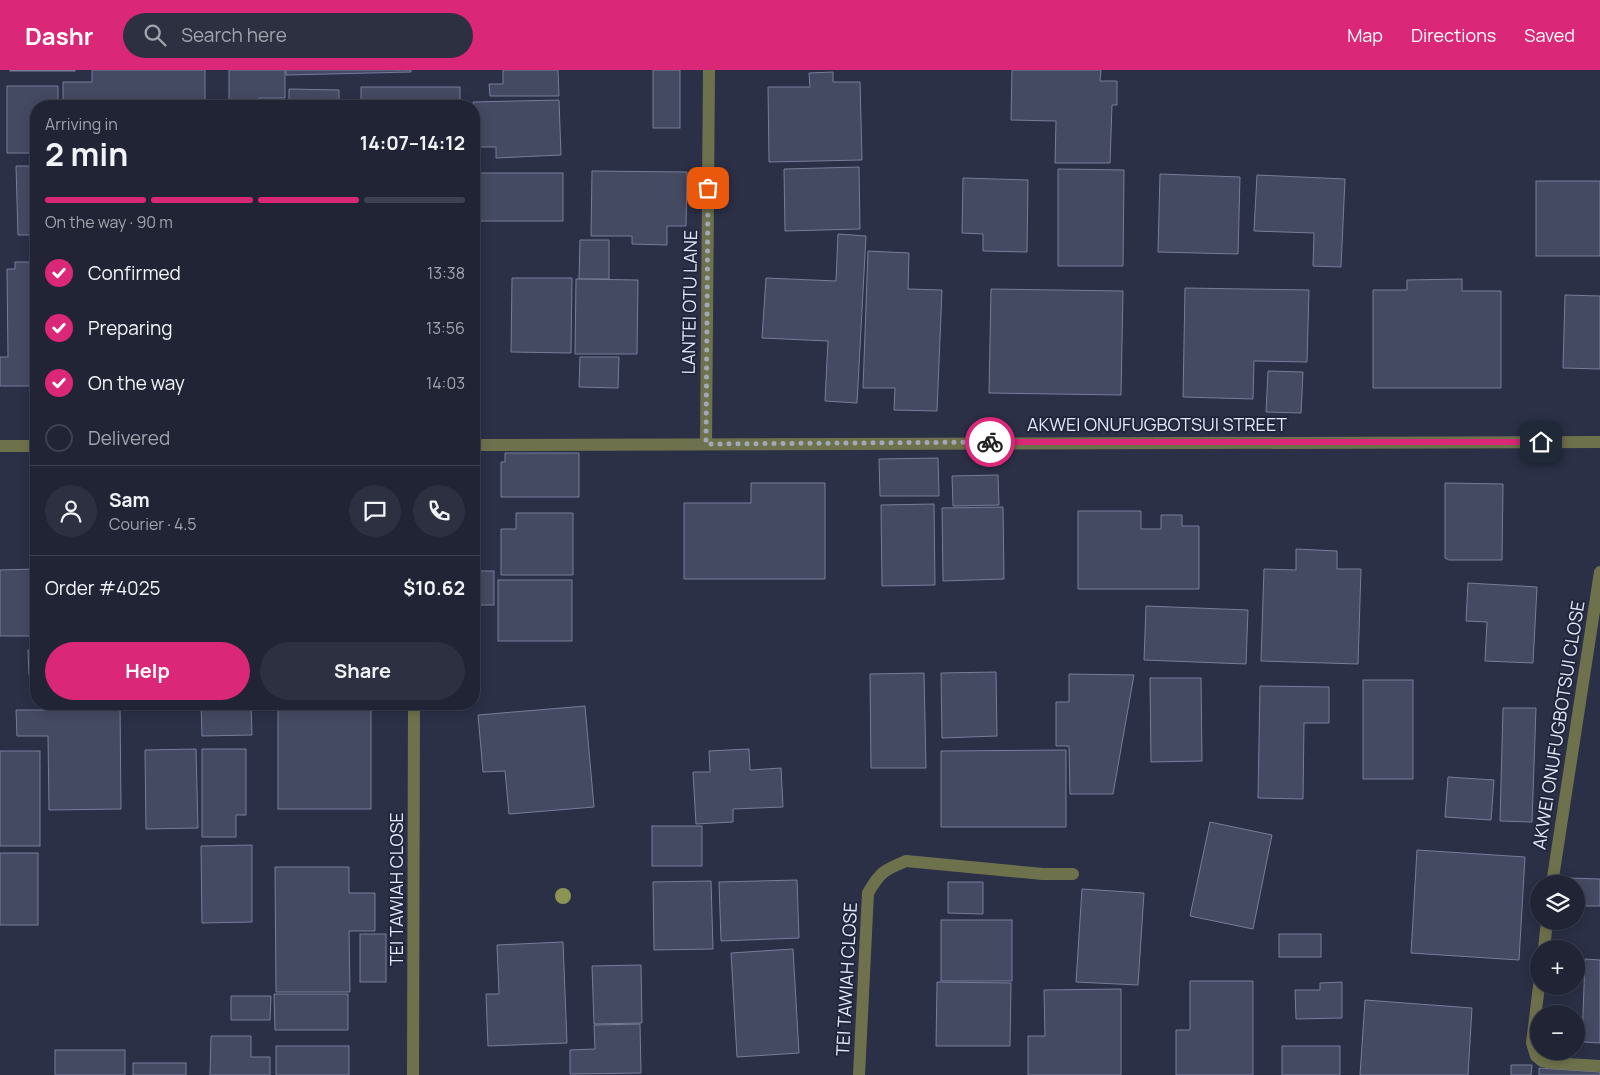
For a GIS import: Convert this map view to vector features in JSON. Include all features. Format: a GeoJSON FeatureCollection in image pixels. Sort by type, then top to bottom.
{"type":"FeatureCollection","features":[{"type":"Feature","properties":{"kind":"street","name":"LANTEI OTU LANE"},"geometry":{"type":"LineString","coordinates":[[706,444],[709,70]]}},
{"type":"Feature","properties":{"kind":"street","name":"AKWEI ONUFUGBOTSUI STREET"},"geometry":{"type":"LineString","coordinates":[[480,445],[1600,442]]}},
{"type":"Feature","properties":{"kind":"street"},"geometry":{"type":"LineString","coordinates":[[0,446],[30,446]]}},
{"type":"Feature","properties":{"kind":"street","name":"AKWEI ONUFUGBOTSUI CLOSE"},"geometry":{"type":"LineString","coordinates":[[1553,875],[1600,572]]}},
{"type":"Feature","properties":{"kind":"street","name":"TEI TAWIAH CLOSE"},"geometry":{"type":"LineString","coordinates":[[413,1075],[414,710]]}},
{"type":"Feature","properties":{"kind":"street","name":"TEI TAWIAH CLOSE"},"geometry":{"type":"LineString","coordinates":[[859,1075],[868,893],[877,877],[890,868],[906,861],[1043,874],[1073,874]]}},
{"type":"Feature","properties":{"kind":"street"},"geometry":{"type":"LineString","coordinates":[[1538,995],[1532,1044],[1536,1056],[1542,1061],[1552,1063],[1600,1066]]}},
{"type":"Feature","properties":{"kind":"building"},"geometry":{"type":"Polygon","coordinates":[[[75,70],[75,71],[10,71],[75,70]]]}},
{"type":"Feature","properties":{"kind":"building"},"geometry":{"type":"Polygon","coordinates":[[[92,70],[205,70],[205,100],[63,100],[63,82],[92,82],[92,70]]]}},
{"type":"Feature","properties":{"kind":"building"},"geometry":{"type":"Polygon","coordinates":[[[229,70],[285,70],[285,98],[229,100],[229,70]]]}},
{"type":"Feature","properties":{"kind":"building"},"geometry":{"type":"Polygon","coordinates":[[[286,70],[411,70],[411,72],[286,75],[286,70]]]}},
{"type":"Feature","properties":{"kind":"building"},"geometry":{"type":"Polygon","coordinates":[[[503,70],[558,70],[559,96],[490,96],[489,84],[503,84],[503,70]]]}},
{"type":"Feature","properties":{"kind":"building"},"geometry":{"type":"Polygon","coordinates":[[[653,70],[680,70],[680,128],[653,128],[653,70]]]}},
{"type":"Feature","properties":{"kind":"building"},"geometry":{"type":"Polygon","coordinates":[[[1012,70],[1101,70],[1100,81],[1117,81],[1117,105],[1112,105],[1110,163],[1055,163],[1056,121],[1011,120],[1012,70]]]}},
{"type":"Feature","properties":{"kind":"building"},"geometry":{"type":"Polygon","coordinates":[[[833,72],[833,82],[860,82],[862,160],[769,162],[768,87],[810,87],[809,73],[833,72]]]}},
{"type":"Feature","properties":{"kind":"building"},"geometry":{"type":"Polygon","coordinates":[[[7,86],[58,86],[58,100],[30,100],[30,153],[7,153],[7,86]]]}},
{"type":"Feature","properties":{"kind":"building"},"geometry":{"type":"Polygon","coordinates":[[[361,87],[460,87],[460,100],[361,100],[361,87]]]}},
{"type":"Feature","properties":{"kind":"building"},"geometry":{"type":"Polygon","coordinates":[[[289,89],[339,90],[339,100],[289,100],[289,89]]]}},
{"type":"Feature","properties":{"kind":"building"},"geometry":{"type":"Polygon","coordinates":[[[559,100],[561,155],[496,158],[496,147],[480,147],[480,102],[559,100]]]}},
{"type":"Feature","properties":{"kind":"building"},"geometry":{"type":"Polygon","coordinates":[[[16,166],[30,166],[30,235],[18,235],[16,166]]]}},
{"type":"Feature","properties":{"kind":"building"},"geometry":{"type":"Polygon","coordinates":[[[859,167],[860,229],[785,231],[784,169],[859,167]]]}},
{"type":"Feature","properties":{"kind":"building"},"geometry":{"type":"Polygon","coordinates":[[[1058,169],[1124,170],[1123,266],[1058,266],[1058,169]]]}},
{"type":"Feature","properties":{"kind":"building"},"geometry":{"type":"Polygon","coordinates":[[[592,171],[687,172],[686,226],[667,226],[667,245],[632,244],[632,236],[591,236],[592,171]]]}},
{"type":"Feature","properties":{"kind":"building"},"geometry":{"type":"Polygon","coordinates":[[[480,173],[563,173],[563,221],[480,221],[480,173]]]}},
{"type":"Feature","properties":{"kind":"building"},"geometry":{"type":"Polygon","coordinates":[[[1160,174],[1240,177],[1238,254],[1158,252],[1160,174]]]}},
{"type":"Feature","properties":{"kind":"building"},"geometry":{"type":"Polygon","coordinates":[[[1257,175],[1345,179],[1341,267],[1313,266],[1314,233],[1254,231],[1257,175]]]}},
{"type":"Feature","properties":{"kind":"building"},"geometry":{"type":"Polygon","coordinates":[[[963,178],[1028,180],[1027,252],[983,251],[983,234],[962,233],[963,178]]]}},
{"type":"Feature","properties":{"kind":"building"},"geometry":{"type":"Polygon","coordinates":[[[1536,181],[1600,181],[1600,256],[1536,256],[1536,181]]]}},
{"type":"Feature","properties":{"kind":"building"},"geometry":{"type":"Polygon","coordinates":[[[838,234],[866,236],[857,403],[825,401],[828,341],[762,338],[766,278],[836,281],[838,234]]]}},
{"type":"Feature","properties":{"kind":"building"},"geometry":{"type":"Polygon","coordinates":[[[580,240],[609,240],[609,279],[579,279],[580,240]]]}},
{"type":"Feature","properties":{"kind":"building"},"geometry":{"type":"Polygon","coordinates":[[[868,251],[909,253],[908,289],[942,290],[937,411],[894,410],[895,388],[863,388],[868,251]]]}},
{"type":"Feature","properties":{"kind":"building"},"geometry":{"type":"Polygon","coordinates":[[[15,262],[30,262],[30,386],[0,386],[0,357],[8,357],[7,269],[15,269],[15,262]]]}},
{"type":"Feature","properties":{"kind":"building"},"geometry":{"type":"Polygon","coordinates":[[[512,278],[572,278],[571,353],[511,352],[512,278]]]}},
{"type":"Feature","properties":{"kind":"building"},"geometry":{"type":"Polygon","coordinates":[[[576,279],[638,280],[637,354],[575,354],[576,279]]]}},
{"type":"Feature","properties":{"kind":"building"},"geometry":{"type":"Polygon","coordinates":[[[1462,279],[1462,291],[1501,291],[1501,388],[1373,388],[1373,290],[1407,290],[1407,280],[1462,279]]]}},
{"type":"Feature","properties":{"kind":"building"},"geometry":{"type":"Polygon","coordinates":[[[1185,288],[1309,290],[1307,362],[1254,361],[1253,399],[1183,397],[1185,288]]]}},
{"type":"Feature","properties":{"kind":"building"},"geometry":{"type":"Polygon","coordinates":[[[991,289],[1123,291],[1121,395],[989,393],[991,289]]]}},
{"type":"Feature","properties":{"kind":"building"},"geometry":{"type":"Polygon","coordinates":[[[1565,295],[1600,296],[1600,369],[1563,368],[1565,295]]]}},
{"type":"Feature","properties":{"kind":"building"},"geometry":{"type":"Polygon","coordinates":[[[580,357],[619,357],[618,388],[579,387],[580,357]]]}},
{"type":"Feature","properties":{"kind":"building"},"geometry":{"type":"Polygon","coordinates":[[[1268,371],[1303,372],[1301,413],[1266,412],[1268,371]]]}},
{"type":"Feature","properties":{"kind":"building"},"geometry":{"type":"Polygon","coordinates":[[[505,453],[579,453],[579,497],[501,497],[501,462],[505,462],[505,453]]]}},
{"type":"Feature","properties":{"kind":"building"},"geometry":{"type":"Polygon","coordinates":[[[938,458],[939,496],[880,496],[879,459],[938,458]]]}},
{"type":"Feature","properties":{"kind":"building"},"geometry":{"type":"Polygon","coordinates":[[[998,475],[999,505],[953,506],[952,476],[998,475]]]}},
{"type":"Feature","properties":{"kind":"building"},"geometry":{"type":"Polygon","coordinates":[[[751,483],[825,483],[825,579],[684,579],[684,503],[751,503],[751,483]]]}},
{"type":"Feature","properties":{"kind":"building"},"geometry":{"type":"Polygon","coordinates":[[[1445,483],[1503,484],[1502,560],[1449,560],[1445,558],[1445,483]]]}},
{"type":"Feature","properties":{"kind":"building"},"geometry":{"type":"Polygon","coordinates":[[[934,504],[935,585],[882,586],[881,505],[934,504]]]}},
{"type":"Feature","properties":{"kind":"building"},"geometry":{"type":"Polygon","coordinates":[[[1003,507],[1004,579],[943,581],[942,508],[1003,507]]]}},
{"type":"Feature","properties":{"kind":"building"},"geometry":{"type":"Polygon","coordinates":[[[1078,511],[1141,511],[1141,529],[1161,529],[1161,515],[1182,515],[1182,526],[1199,526],[1199,589],[1078,589],[1078,511]]]}},
{"type":"Feature","properties":{"kind":"building"},"geometry":{"type":"Polygon","coordinates":[[[516,513],[573,513],[573,575],[501,575],[501,529],[516,529],[516,513]]]}},
{"type":"Feature","properties":{"kind":"building"},"geometry":{"type":"Polygon","coordinates":[[[1296,549],[1337,551],[1337,569],[1361,569],[1358,664],[1261,661],[1264,569],[1296,570],[1296,549]]]}},
{"type":"Feature","properties":{"kind":"building"},"geometry":{"type":"Polygon","coordinates":[[[30,569],[30,636],[0,636],[0,570],[30,569]]]}},
{"type":"Feature","properties":{"kind":"building"},"geometry":{"type":"Polygon","coordinates":[[[480,571],[494,571],[494,605],[480,605],[480,571]]]}},
{"type":"Feature","properties":{"kind":"building"},"geometry":{"type":"Polygon","coordinates":[[[498,580],[572,580],[572,641],[498,641],[498,580]]]}},
{"type":"Feature","properties":{"kind":"building"},"geometry":{"type":"Polygon","coordinates":[[[1468,583],[1537,587],[1533,663],[1485,661],[1487,622],[1466,621],[1468,583]]]}},
{"type":"Feature","properties":{"kind":"building"},"geometry":{"type":"Polygon","coordinates":[[[1146,606],[1248,610],[1246,664],[1144,660],[1146,606]]]}},
{"type":"Feature","properties":{"kind":"building"},"geometry":{"type":"Polygon","coordinates":[[[28,650],[30,650],[30,675],[28,650]]]}},
{"type":"Feature","properties":{"kind":"building"},"geometry":{"type":"Polygon","coordinates":[[[996,672],[997,736],[942,738],[941,673],[996,672]]]}},
{"type":"Feature","properties":{"kind":"building"},"geometry":{"type":"Polygon","coordinates":[[[924,673],[926,768],[871,768],[870,674],[924,673]]]}},
{"type":"Feature","properties":{"kind":"building"},"geometry":{"type":"Polygon","coordinates":[[[1069,674],[1134,675],[1113,794],[1070,794],[1069,746],[1056,746],[1056,702],[1069,702],[1069,674]]]}},
{"type":"Feature","properties":{"kind":"building"},"geometry":{"type":"Polygon","coordinates":[[[1150,678],[1201,678],[1202,761],[1151,762],[1150,678]]]}},
{"type":"Feature","properties":{"kind":"building"},"geometry":{"type":"Polygon","coordinates":[[[1363,680],[1413,680],[1413,779],[1363,779],[1363,680]]]}},
{"type":"Feature","properties":{"kind":"building"},"geometry":{"type":"Polygon","coordinates":[[[1260,686],[1329,687],[1329,723],[1304,723],[1303,799],[1258,798],[1260,686]]]}},
{"type":"Feature","properties":{"kind":"building"},"geometry":{"type":"Polygon","coordinates":[[[585,706],[594,807],[509,814],[505,771],[483,772],[478,715],[585,706]]]}},
{"type":"Feature","properties":{"kind":"building"},"geometry":{"type":"Polygon","coordinates":[[[1503,708],[1536,708],[1532,822],[1500,821],[1503,708]]]}},
{"type":"Feature","properties":{"kind":"building"},"geometry":{"type":"Polygon","coordinates":[[[16,710],[120,710],[121,809],[49,810],[48,736],[17,736],[16,710]]]}},
{"type":"Feature","properties":{"kind":"building"},"geometry":{"type":"Polygon","coordinates":[[[201,710],[251,710],[252,735],[202,736],[201,710]]]}},
{"type":"Feature","properties":{"kind":"building"},"geometry":{"type":"Polygon","coordinates":[[[278,710],[371,710],[371,809],[278,809],[278,710]]]}},
{"type":"Feature","properties":{"kind":"building"},"geometry":{"type":"Polygon","coordinates":[[[196,749],[198,828],[146,829],[145,750],[196,749]]]}},
{"type":"Feature","properties":{"kind":"building"},"geometry":{"type":"Polygon","coordinates":[[[202,749],[246,749],[246,815],[236,815],[236,837],[202,837],[202,749]]]}},
{"type":"Feature","properties":{"kind":"building"},"geometry":{"type":"Polygon","coordinates":[[[749,749],[750,770],[781,768],[783,807],[733,809],[733,822],[696,824],[693,772],[710,772],[709,751],[749,749]]]}},
{"type":"Feature","properties":{"kind":"building"},"geometry":{"type":"Polygon","coordinates":[[[1066,750],[1066,827],[941,827],[941,751],[1066,750]]]}},
{"type":"Feature","properties":{"kind":"building"},"geometry":{"type":"Polygon","coordinates":[[[0,751],[40,751],[40,846],[0,846],[0,751]]]}},
{"type":"Feature","properties":{"kind":"building"},"geometry":{"type":"Polygon","coordinates":[[[1448,777],[1494,780],[1491,820],[1445,817],[1448,777]]]}},
{"type":"Feature","properties":{"kind":"building"},"geometry":{"type":"Polygon","coordinates":[[[1210,822],[1272,835],[1253,929],[1190,916],[1210,822]]]}},
{"type":"Feature","properties":{"kind":"building"},"geometry":{"type":"Polygon","coordinates":[[[652,826],[702,826],[702,866],[652,866],[652,826]]]}},
{"type":"Feature","properties":{"kind":"building"},"geometry":{"type":"Polygon","coordinates":[[[252,845],[252,922],[202,923],[201,846],[252,845]]]}},
{"type":"Feature","properties":{"kind":"building"},"geometry":{"type":"Polygon","coordinates":[[[1417,850],[1525,857],[1519,960],[1411,953],[1417,850]]]}},
{"type":"Feature","properties":{"kind":"building"},"geometry":{"type":"Polygon","coordinates":[[[0,853],[38,853],[38,925],[0,925],[0,853]]]}},
{"type":"Feature","properties":{"kind":"building"},"geometry":{"type":"Polygon","coordinates":[[[275,867],[349,867],[349,893],[375,893],[375,931],[349,931],[350,992],[276,992],[275,867]]]}},
{"type":"Feature","properties":{"kind":"building"},"geometry":{"type":"Polygon","coordinates":[[[1585,878],[1600,879],[1600,906],[1585,906],[1585,878]]]}},
{"type":"Feature","properties":{"kind":"building"},"geometry":{"type":"Polygon","coordinates":[[[797,880],[799,938],[721,941],[719,882],[797,880]]]}},
{"type":"Feature","properties":{"kind":"building"},"geometry":{"type":"Polygon","coordinates":[[[711,881],[713,949],[654,950],[653,882],[711,881]]]}},
{"type":"Feature","properties":{"kind":"building"},"geometry":{"type":"Polygon","coordinates":[[[948,882],[983,882],[983,914],[948,913],[948,882]]]}},
{"type":"Feature","properties":{"kind":"building"},"geometry":{"type":"Polygon","coordinates":[[[1082,889],[1144,893],[1138,985],[1076,982],[1082,889]]]}},
{"type":"Feature","properties":{"kind":"building"},"geometry":{"type":"Polygon","coordinates":[[[941,920],[1012,920],[1012,981],[941,981],[941,920]]]}},
{"type":"Feature","properties":{"kind":"building"},"geometry":{"type":"Polygon","coordinates":[[[360,934],[386,934],[386,982],[360,982],[360,934]]]}},
{"type":"Feature","properties":{"kind":"building"},"geometry":{"type":"Polygon","coordinates":[[[1279,934],[1321,934],[1321,957],[1279,957],[1279,934]]]}},
{"type":"Feature","properties":{"kind":"building"},"geometry":{"type":"Polygon","coordinates":[[[563,942],[567,1043],[488,1046],[486,994],[499,994],[497,945],[563,942]]]}},
{"type":"Feature","properties":{"kind":"building"},"geometry":{"type":"Polygon","coordinates":[[[793,949],[799,1053],[737,1057],[731,953],[793,949]]]}},
{"type":"Feature","properties":{"kind":"building"},"geometry":{"type":"Polygon","coordinates":[[[1585,959],[1600,960],[1600,1043],[1585,1042],[1585,1005],[1583,1005],[1585,959]]]}},
{"type":"Feature","properties":{"kind":"building"},"geometry":{"type":"Polygon","coordinates":[[[641,965],[642,1023],[594,1024],[592,966],[641,965]]]}},
{"type":"Feature","properties":{"kind":"building"},"geometry":{"type":"Polygon","coordinates":[[[1190,981],[1253,981],[1253,1075],[1176,1075],[1176,1030],[1190,1030],[1190,981]]]}},
{"type":"Feature","properties":{"kind":"building"},"geometry":{"type":"Polygon","coordinates":[[[937,982],[1011,983],[1010,1046],[936,1046],[937,982]]]}},
{"type":"Feature","properties":{"kind":"building"},"geometry":{"type":"Polygon","coordinates":[[[1342,982],[1342,1018],[1296,1019],[1295,990],[1320,990],[1320,983],[1342,982]]]}},
{"type":"Feature","properties":{"kind":"building"},"geometry":{"type":"Polygon","coordinates":[[[1121,989],[1121,1075],[1028,1075],[1028,1036],[1045,1036],[1044,990],[1121,989]]]}},
{"type":"Feature","properties":{"kind":"building"},"geometry":{"type":"Polygon","coordinates":[[[274,994],[348,994],[348,1030],[275,1030],[274,994]]]}},
{"type":"Feature","properties":{"kind":"building"},"geometry":{"type":"Polygon","coordinates":[[[231,996],[271,996],[270,1020],[231,1020],[231,996]]]}},
{"type":"Feature","properties":{"kind":"building"},"geometry":{"type":"Polygon","coordinates":[[[1365,1000],[1472,1008],[1468,1075],[1360,1075],[1365,1000]]]}},
{"type":"Feature","properties":{"kind":"building"},"geometry":{"type":"Polygon","coordinates":[[[640,1024],[641,1073],[570,1074],[570,1050],[595,1049],[594,1025],[640,1024]]]}},
{"type":"Feature","properties":{"kind":"building"},"geometry":{"type":"Polygon","coordinates":[[[211,1036],[251,1036],[251,1057],[270,1057],[270,1075],[210,1075],[211,1036]]]}},
{"type":"Feature","properties":{"kind":"building"},"geometry":{"type":"Polygon","coordinates":[[[276,1046],[349,1046],[349,1075],[276,1075],[276,1046]]]}},
{"type":"Feature","properties":{"kind":"building"},"geometry":{"type":"Polygon","coordinates":[[[1282,1046],[1340,1046],[1340,1075],[1282,1075],[1282,1046]]]}},
{"type":"Feature","properties":{"kind":"building"},"geometry":{"type":"Polygon","coordinates":[[[55,1050],[125,1050],[125,1075],[55,1075],[55,1050]]]}},
{"type":"Feature","properties":{"kind":"building"},"geometry":{"type":"Polygon","coordinates":[[[133,1063],[186,1063],[186,1075],[133,1075],[133,1063]]]}},
{"type":"Feature","properties":{"kind":"building"},"geometry":{"type":"Polygon","coordinates":[[[1511,1065],[1532,1065],[1531,1075],[1511,1075],[1511,1065]]]}},
{"type":"Feature","properties":{"kind":"building"},"geometry":{"type":"Polygon","coordinates":[[[1539,1068],[1600,1072],[1600,1075],[1539,1075],[1539,1068]]]}},
{"type":"Feature","properties":{"kind":"way so far"},"geometry":{"type":"LineString","coordinates":[[708,188],[706,444],[990,442]]}},
{"type":"Feature","properties":{"kind":"route"},"geometry":{"type":"LineString","coordinates":[[990,442],[1541,442]]}}]}
